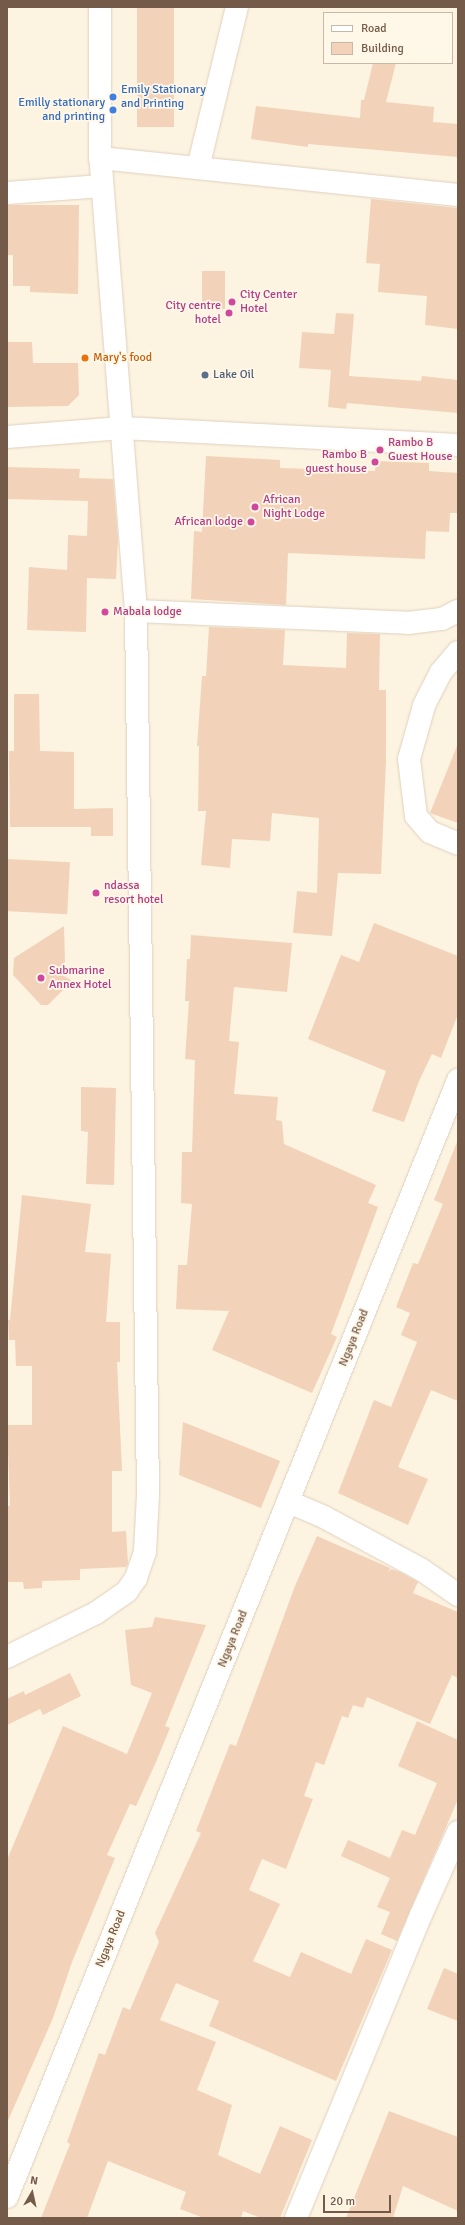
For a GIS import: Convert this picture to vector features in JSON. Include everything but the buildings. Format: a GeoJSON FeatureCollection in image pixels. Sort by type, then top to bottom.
{"type":"FeatureCollection","features":[{"type":"Feature","properties":{"kind":"street"},"geometry":{"type":"LineString","coordinates":[[7,1657],[96,1613],[127,1591],[136,1578],[144,1552],[148,1494],[136,611],[100,158],[100,7]]}},
{"type":"Feature","properties":{"kind":"street"},"geometry":{"type":"LineString","coordinates":[[198,168],[238,7]]}},
{"type":"Feature","properties":{"kind":"street"},"geometry":{"type":"LineString","coordinates":[[100,158],[458,194]]}},
{"type":"Feature","properties":{"kind":"street"},"geometry":{"type":"LineString","coordinates":[[7,193],[102,186]]}},
{"type":"Feature","properties":{"kind":"street"},"geometry":{"type":"LineString","coordinates":[[7,437],[122,428],[458,445]]}},
{"type":"Feature","properties":{"kind":"street"},"geometry":{"type":"LineString","coordinates":[[136,611],[416,623],[442,619],[458,611]]}},
{"type":"Feature","properties":{"kind":"street"},"geometry":{"type":"LineString","coordinates":[[458,652],[441,672],[424,706],[409,759],[416,816],[430,832],[458,844]]}},
{"type":"Feature","properties":{"kind":"street","name":"Ngaya Road"},"geometry":{"type":"LineString","coordinates":[[7,2197],[289,1502],[458,1080]]}},
{"type":"Feature","properties":{"kind":"street"},"geometry":{"type":"LineString","coordinates":[[289,1502],[324,1517],[422,1570],[458,1595]]}},
{"type":"Feature","properties":{"kind":"street"},"geometry":{"type":"LineString","coordinates":[[296,2218],[421,1915],[458,1832]]}},
{"type":"Feature","properties":{"kind":"place","name":"Emily Stationary and Printing"},"geometry":{"type":"Point","coordinates":[113,97]}},
{"type":"Feature","properties":{"kind":"place","name":"Emilly stationary and printing"},"geometry":{"type":"Point","coordinates":[113,110]}},
{"type":"Feature","properties":{"kind":"place","name":"City Center Hotel"},"geometry":{"type":"Point","coordinates":[232,302]}},
{"type":"Feature","properties":{"kind":"place","name":"City centre hotel"},"geometry":{"type":"Point","coordinates":[229,313]}},
{"type":"Feature","properties":{"kind":"place","name":"Mary's food"},"geometry":{"type":"Point","coordinates":[85,358]}},
{"type":"Feature","properties":{"kind":"place","name":"Lake Oil"},"geometry":{"type":"Point","coordinates":[205,375]}},
{"type":"Feature","properties":{"kind":"place","name":"Rambo B Guest House"},"geometry":{"type":"Point","coordinates":[380,450]}},
{"type":"Feature","properties":{"kind":"place","name":"Rambo B guest house"},"geometry":{"type":"Point","coordinates":[375,462]}},
{"type":"Feature","properties":{"kind":"place","name":"African Night Lodge"},"geometry":{"type":"Point","coordinates":[255,507]}},
{"type":"Feature","properties":{"kind":"place","name":"African lodge"},"geometry":{"type":"Point","coordinates":[251,522]}},
{"type":"Feature","properties":{"kind":"place","name":"Mabala lodge"},"geometry":{"type":"Point","coordinates":[105,612]}},
{"type":"Feature","properties":{"kind":"place","name":"ndassa resort hotel"},"geometry":{"type":"Point","coordinates":[96,893]}},
{"type":"Feature","properties":{"kind":"place","name":"Submarine Annex Hotel"},"geometry":{"type":"Point","coordinates":[41,978]}}]}
